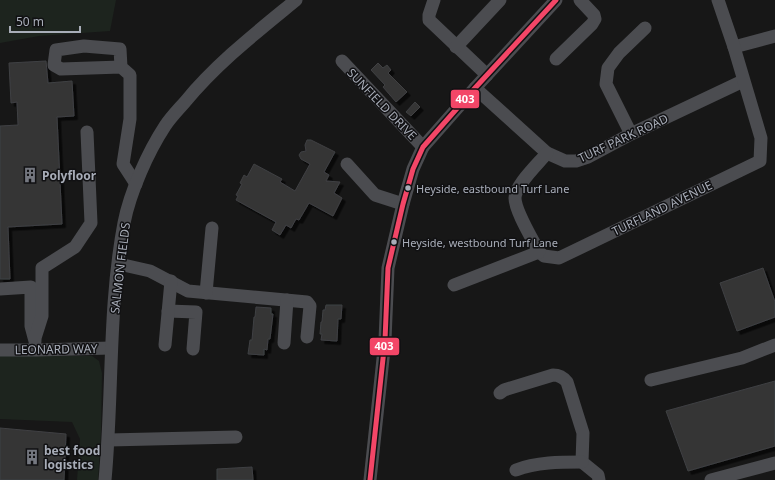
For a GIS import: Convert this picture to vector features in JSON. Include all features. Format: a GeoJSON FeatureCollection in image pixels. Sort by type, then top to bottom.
{"type":"FeatureCollection","features":[{"type":"Feature","properties":{"kind":"street","name":"SALMON FIELDS"},"geometry":{"type":"LineString","coordinates":[[105,480],[109,440],[111,348],[119,264],[124,222],[136,184],[149,154],[166,125],[196,89],[238,48],[296,0]]}},
{"type":"Feature","properties":{"kind":"street"},"geometry":{"type":"LineString","coordinates":[[434,0],[429,15],[429,20],[487,75]]}},
{"type":"Feature","properties":{"kind":"street"},"geometry":{"type":"LineString","coordinates":[[456,47],[500,0]]}},
{"type":"Feature","properties":{"kind":"street"},"geometry":{"type":"LineString","coordinates":[[370,480],[385,340],[388,268],[413,169],[423,146],[556,0]]}},
{"type":"Feature","properties":{"kind":"street"},"geometry":{"type":"LineString","coordinates":[[556,59],[594,21],[594,15],[580,0]]}},
{"type":"Feature","properties":{"kind":"street","name":"TURFLAND AVENUE"},"geometry":{"type":"LineString","coordinates":[[539,252],[544,256],[559,258],[760,161],[761,138],[734,47],[718,0]]}},
{"type":"Feature","properties":{"kind":"street"},"geometry":{"type":"LineString","coordinates":[[631,134],[606,84],[608,68],[619,53],[645,28]]}},
{"type":"Feature","properties":{"kind":"street"},"geometry":{"type":"LineString","coordinates":[[734,47],[775,36]]}},
{"type":"Feature","properties":{"kind":"street"},"geometry":{"type":"LineString","coordinates":[[121,67],[120,49],[84,46],[56,50],[54,65],[60,69],[121,67],[130,75],[130,119],[124,164],[136,184]]}},
{"type":"Feature","properties":{"kind":"street","name":"SUNFIELD DRIVE"},"geometry":{"type":"LineString","coordinates":[[342,61],[423,146]]}},
{"type":"Feature","properties":{"kind":"street","name":"TURF PARK ROAD"},"geometry":{"type":"LineString","coordinates":[[475,88],[547,153],[565,161],[576,161],[588,157],[631,134],[743,81]]}},
{"type":"Feature","properties":{"kind":"street"},"geometry":{"type":"LineString","coordinates":[[36,344],[42,320],[36,284],[42,268],[75,247],[91,223],[87,132]]}},
{"type":"Feature","properties":{"kind":"street"},"geometry":{"type":"LineString","coordinates":[[454,285],[539,252],[520,214],[515,198],[520,184],[547,153]]}},
{"type":"Feature","properties":{"kind":"street"},"geometry":{"type":"LineString","coordinates":[[347,164],[375,195],[403,204]]}},
{"type":"Feature","properties":{"kind":"street"},"geometry":{"type":"LineString","coordinates":[[206,293],[212,228]]}},
{"type":"Feature","properties":{"kind":"street"},"geometry":{"type":"LineString","coordinates":[[119,264],[150,271],[172,281],[188,291],[307,302],[310,306],[307,338]]}},
{"type":"Feature","properties":{"kind":"street"},"geometry":{"type":"LineString","coordinates":[[165,345],[172,281]]}},
{"type":"Feature","properties":{"kind":"street"},"geometry":{"type":"LineString","coordinates":[[0,289],[36,284]]}},
{"type":"Feature","properties":{"kind":"street"},"geometry":{"type":"LineString","coordinates":[[284,343],[287,300]]}},
{"type":"Feature","properties":{"kind":"street"},"geometry":{"type":"LineString","coordinates":[[168,311],[196,312],[193,349]]}},
{"type":"Feature","properties":{"kind":"street","name":"LEONARD WAY"},"geometry":{"type":"LineString","coordinates":[[0,350],[36,344],[111,348]]}},
{"type":"Feature","properties":{"kind":"street"},"geometry":{"type":"LineString","coordinates":[[651,380],[742,358],[775,345]]}},
{"type":"Feature","properties":{"kind":"street"},"geometry":{"type":"LineString","coordinates":[[500,393],[504,390],[553,375],[561,376],[565,379],[583,433],[582,462]]}},
{"type":"Feature","properties":{"kind":"street"},"geometry":{"type":"LineString","coordinates":[[109,440],[236,436]]}},
{"type":"Feature","properties":{"kind":"street"},"geometry":{"type":"LineString","coordinates":[[516,470],[526,466],[582,462],[598,475],[599,480]]}},
{"type":"Feature","properties":{"kind":"street"},"geometry":{"type":"LineString","coordinates":[[711,480],[775,463]]}},
{"type":"Feature","properties":{"kind":"shaded area"},"geometry":{"type":"Polygon","coordinates":[[[0,0],[116,0],[110,31],[39,36],[0,43],[0,0]]]}},
{"type":"Feature","properties":{"kind":"shaded area"},"geometry":{"type":"Polygon","coordinates":[[[0,356],[92,356],[99,361],[102,373],[101,433],[98,480],[77,480],[80,439],[72,422],[0,419],[0,356]]]}},
{"type":"Feature","properties":{"kind":"building","name":"Polyfloor"},"geometry":{"type":"Polygon","coordinates":[[[46,61],[48,83],[72,81],[74,116],[57,117],[62,224],[8,227],[10,279],[0,279],[0,126],[18,125],[17,102],[11,103],[9,63],[46,61]]]}},
{"type":"Feature","properties":{"kind":"building"},"geometry":{"type":"Polygon","coordinates":[[[378,63],[383,68],[387,65],[391,70],[388,73],[407,92],[396,102],[383,87],[385,85],[371,70],[378,63]]]}},
{"type":"Feature","properties":{"kind":"building"},"geometry":{"type":"Polygon","coordinates":[[[415,102],[420,107],[411,116],[406,112],[415,102]]]}},
{"type":"Feature","properties":{"kind":"building"},"geometry":{"type":"Polygon","coordinates":[[[307,140],[311,140],[335,152],[324,172],[329,175],[326,181],[340,182],[334,193],[342,198],[333,216],[309,203],[299,220],[296,219],[291,228],[286,225],[280,235],[272,230],[276,222],[236,200],[238,196],[236,195],[242,184],[240,183],[244,175],[247,177],[254,164],[282,179],[280,182],[295,191],[310,164],[301,159],[299,155],[301,152],[306,151],[305,145],[307,140]]]}},
{"type":"Feature","properties":{"kind":"building"},"geometry":{"type":"Polygon","coordinates":[[[763,268],[775,302],[775,317],[737,331],[720,283],[763,268]]]}},
{"type":"Feature","properties":{"kind":"building"},"geometry":{"type":"Polygon","coordinates":[[[326,305],[342,305],[341,319],[338,319],[337,341],[321,340],[321,322],[323,310],[325,310],[326,305]]]}},
{"type":"Feature","properties":{"kind":"building"},"geometry":{"type":"Polygon","coordinates":[[[256,307],[271,308],[271,314],[273,314],[270,339],[268,339],[267,350],[264,349],[264,355],[248,354],[250,340],[252,340],[256,307]]]}},
{"type":"Feature","properties":{"kind":"building"},"geometry":{"type":"Polygon","coordinates":[[[775,381],[775,446],[688,471],[666,411],[775,381]]]}},
{"type":"Feature","properties":{"kind":"building","name":"best food logistics"},"geometry":{"type":"Polygon","coordinates":[[[0,428],[66,434],[64,480],[0,480],[0,428]]]}},
{"type":"Feature","properties":{"kind":"building"},"geometry":{"type":"Polygon","coordinates":[[[252,467],[253,480],[217,480],[217,469],[252,467]]]}},
{"type":"Feature","properties":{"kind":"transit line","name":"403"},"geometry":{"type":"LineString","coordinates":[[370,480],[385,340],[388,268],[413,169],[423,147],[556,0]]}},
{"type":"Feature","properties":{"kind":"place","name":"Polyfloor"},"geometry":{"type":"Point","coordinates":[30,175]}},
{"type":"Feature","properties":{"kind":"place","name":"Heyside, eastbound Turf Lane"},"geometry":{"type":"Point","coordinates":[408,188]}},
{"type":"Feature","properties":{"kind":"place","name":"Heyside, westbound Turf Lane"},"geometry":{"type":"Point","coordinates":[394,242]}},
{"type":"Feature","properties":{"kind":"place","name":"best food logistics"},"geometry":{"type":"Point","coordinates":[32,457]}}]}
